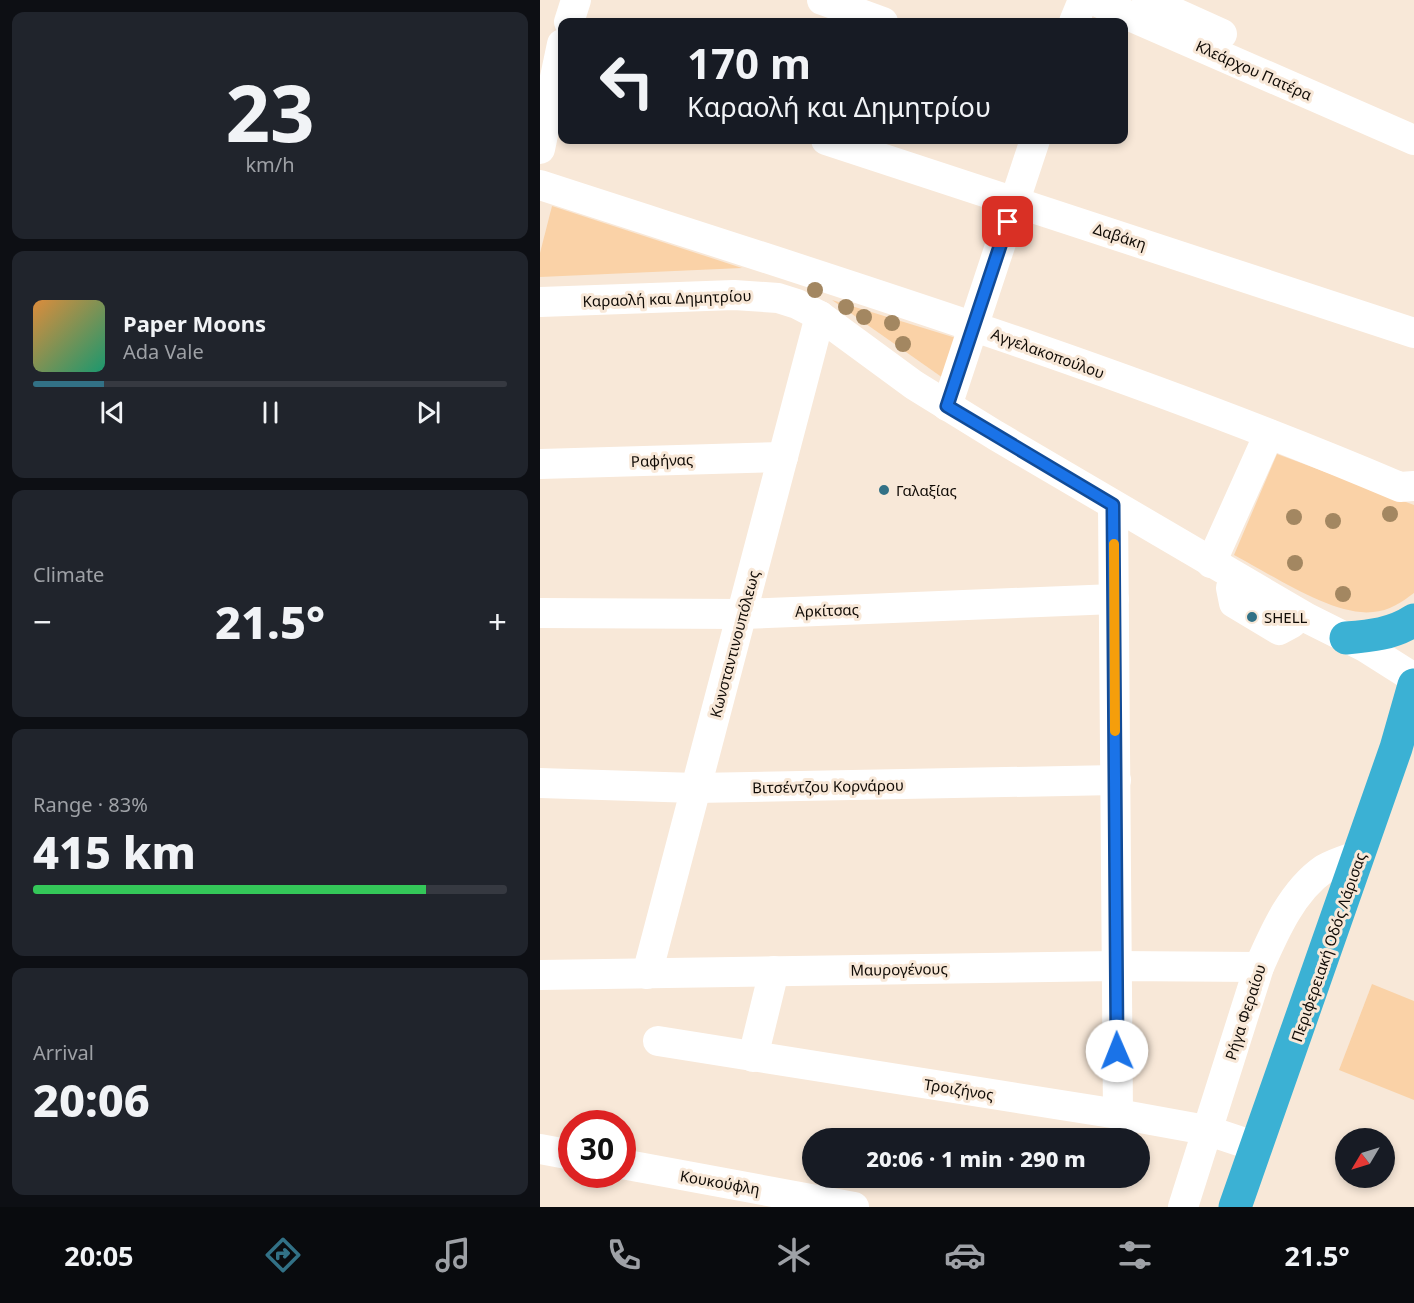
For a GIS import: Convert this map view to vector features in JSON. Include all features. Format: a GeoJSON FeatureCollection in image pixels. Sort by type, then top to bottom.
{"type":"FeatureCollection","features":[{"type":"Feature","properties":{"kind":"highway"},"geometry":{"type":"LineString","coordinates":[[1346,638],[1376,635],[1403,627],[1414,620]]}},
{"type":"Feature","properties":{"kind":"highway","name":"Περιφερειακή Οδός Λάρισας"},"geometry":{"type":"LineString","coordinates":[[1236,1207],[1359,855],[1405,742],[1414,685]]}},
{"type":"Feature","properties":{"kind":"street"},"geometry":{"type":"LineString","coordinates":[[570,18],[576,0]]}},
{"type":"Feature","properties":{"kind":"street"},"geometry":{"type":"LineString","coordinates":[[822,0],[872,18]]}},
{"type":"Feature","properties":{"kind":"street"},"geometry":{"type":"LineString","coordinates":[[1076,18],[1083,0]]}},
{"type":"Feature","properties":{"kind":"street","name":"Κλεάρχου Πατέρα"},"geometry":{"type":"LineString","coordinates":[[1093,0],[1414,140]]}},
{"type":"Feature","properties":{"kind":"street","name":"Κλεάρχου Πατέρα"},"geometry":{"type":"LineString","coordinates":[[1147,0],[1414,119]]}},
{"type":"Feature","properties":{"kind":"street"},"geometry":{"type":"LineString","coordinates":[[540,149],[556,49]]}},
{"type":"Feature","properties":{"kind":"street","name":"Δαβάκη"},"geometry":{"type":"LineString","coordinates":[[838,144],[1414,333]]}},
{"type":"Feature","properties":{"kind":"street"},"geometry":{"type":"LineString","coordinates":[[947,406],[1034,144]]}},
{"type":"Feature","properties":{"kind":"street","name":"Αγγελακοπούλου"},"geometry":{"type":"LineString","coordinates":[[540,185],[975,326],[1269,434],[1400,487],[1414,486]]}},
{"type":"Feature","properties":{"kind":"street","name":"Καραολή και Δημητρίου"},"geometry":{"type":"LineString","coordinates":[[540,302],[759,295],[797,304],[820,316],[914,385],[947,406],[1211,563],[1414,678]]}},
{"type":"Feature","properties":{"kind":"street","name":"Κωνσταντινουπόλεως"},"geometry":{"type":"LineString","coordinates":[[647,974],[820,316]]}},
{"type":"Feature","properties":{"kind":"street"},"geometry":{"type":"LineString","coordinates":[[1211,563],[1269,434]]}},
{"type":"Feature","properties":{"kind":"street","name":"Ραφήνας"},"geometry":{"type":"LineString","coordinates":[[540,464],[783,457]]}},
{"type":"Feature","properties":{"kind":"street"},"geometry":{"type":"LineString","coordinates":[[1113,505],[1118,1114]]}},
{"type":"Feature","properties":{"kind":"street"},"geometry":{"type":"LineString","coordinates":[[1231,588],[1234,603],[1279,630],[1292,623]]}},
{"type":"Feature","properties":{"kind":"street","name":"Αρκίτσας"},"geometry":{"type":"LineString","coordinates":[[540,613],[742,614],[1114,599]]}},
{"type":"Feature","properties":{"kind":"street","name":"Βιτσέντζου Κορνάρου"},"geometry":{"type":"LineString","coordinates":[[540,783],[695,789],[1116,780]]}},
{"type":"Feature","properties":{"kind":"street","name":"Ρήγα Φεραίου"},"geometry":{"type":"LineString","coordinates":[[1183,1207],[1259,967],[1287,911],[1325,868],[1359,855]]}},
{"type":"Feature","properties":{"kind":"street","name":"Μαυρογένους"},"geometry":{"type":"LineString","coordinates":[[540,975],[1115,966],[1259,967]]}},
{"type":"Feature","properties":{"kind":"street"},"geometry":{"type":"LineString","coordinates":[[753,1057],[774,971]]}},
{"type":"Feature","properties":{"kind":"street","name":"Τρoιζήνος"},"geometry":{"type":"LineString","coordinates":[[658,1041],[1118,1114],[1206,1130],[1257,1147]]}},
{"type":"Feature","properties":{"kind":"street"},"geometry":{"type":"LineString","coordinates":[[540,1149],[558,1152]]}},
{"type":"Feature","properties":{"kind":"street","name":"Κουκούφλη"},"geometry":{"type":"LineString","coordinates":[[636,1167],[854,1207]]}},
{"type":"Feature","properties":{"kind":"shaded area"},"geometry":{"type":"Polygon","coordinates":[[[552,206],[742,268],[540,277],[540,253],[552,206]]]}},
{"type":"Feature","properties":{"kind":"shaded area"},"geometry":{"type":"Polygon","coordinates":[[[832,300],[956,338],[943,378],[832,300]]]}},
{"type":"Feature","properties":{"kind":"shaded area"},"geometry":{"type":"Polygon","coordinates":[[[1277,454],[1414,505],[1414,593],[1384,610],[1357,612],[1321,601],[1234,555],[1277,454]]]}},
{"type":"Feature","properties":{"kind":"shaded area"},"geometry":{"type":"Polygon","coordinates":[[[1372,984],[1414,1001],[1414,1100],[1339,1070],[1372,984]]]}},
{"type":"Feature","properties":{"kind":"slow traffic"},"geometry":{"type":"LineString","coordinates":[[1114,544],[1115,731]]}},
{"type":"Feature","properties":{"kind":"place","name":"Γαλαξίας"},"geometry":{"type":"Point","coordinates":[884,490]}},
{"type":"Feature","properties":{"kind":"place","name":"SHELL"},"geometry":{"type":"Point","coordinates":[1252,617]}},
{"type":"Feature","properties":{"kind":"route"},"geometry":{"type":"LineString","coordinates":[[1008,222],[947,406],[1113,505],[1117,1051]]}}]}
